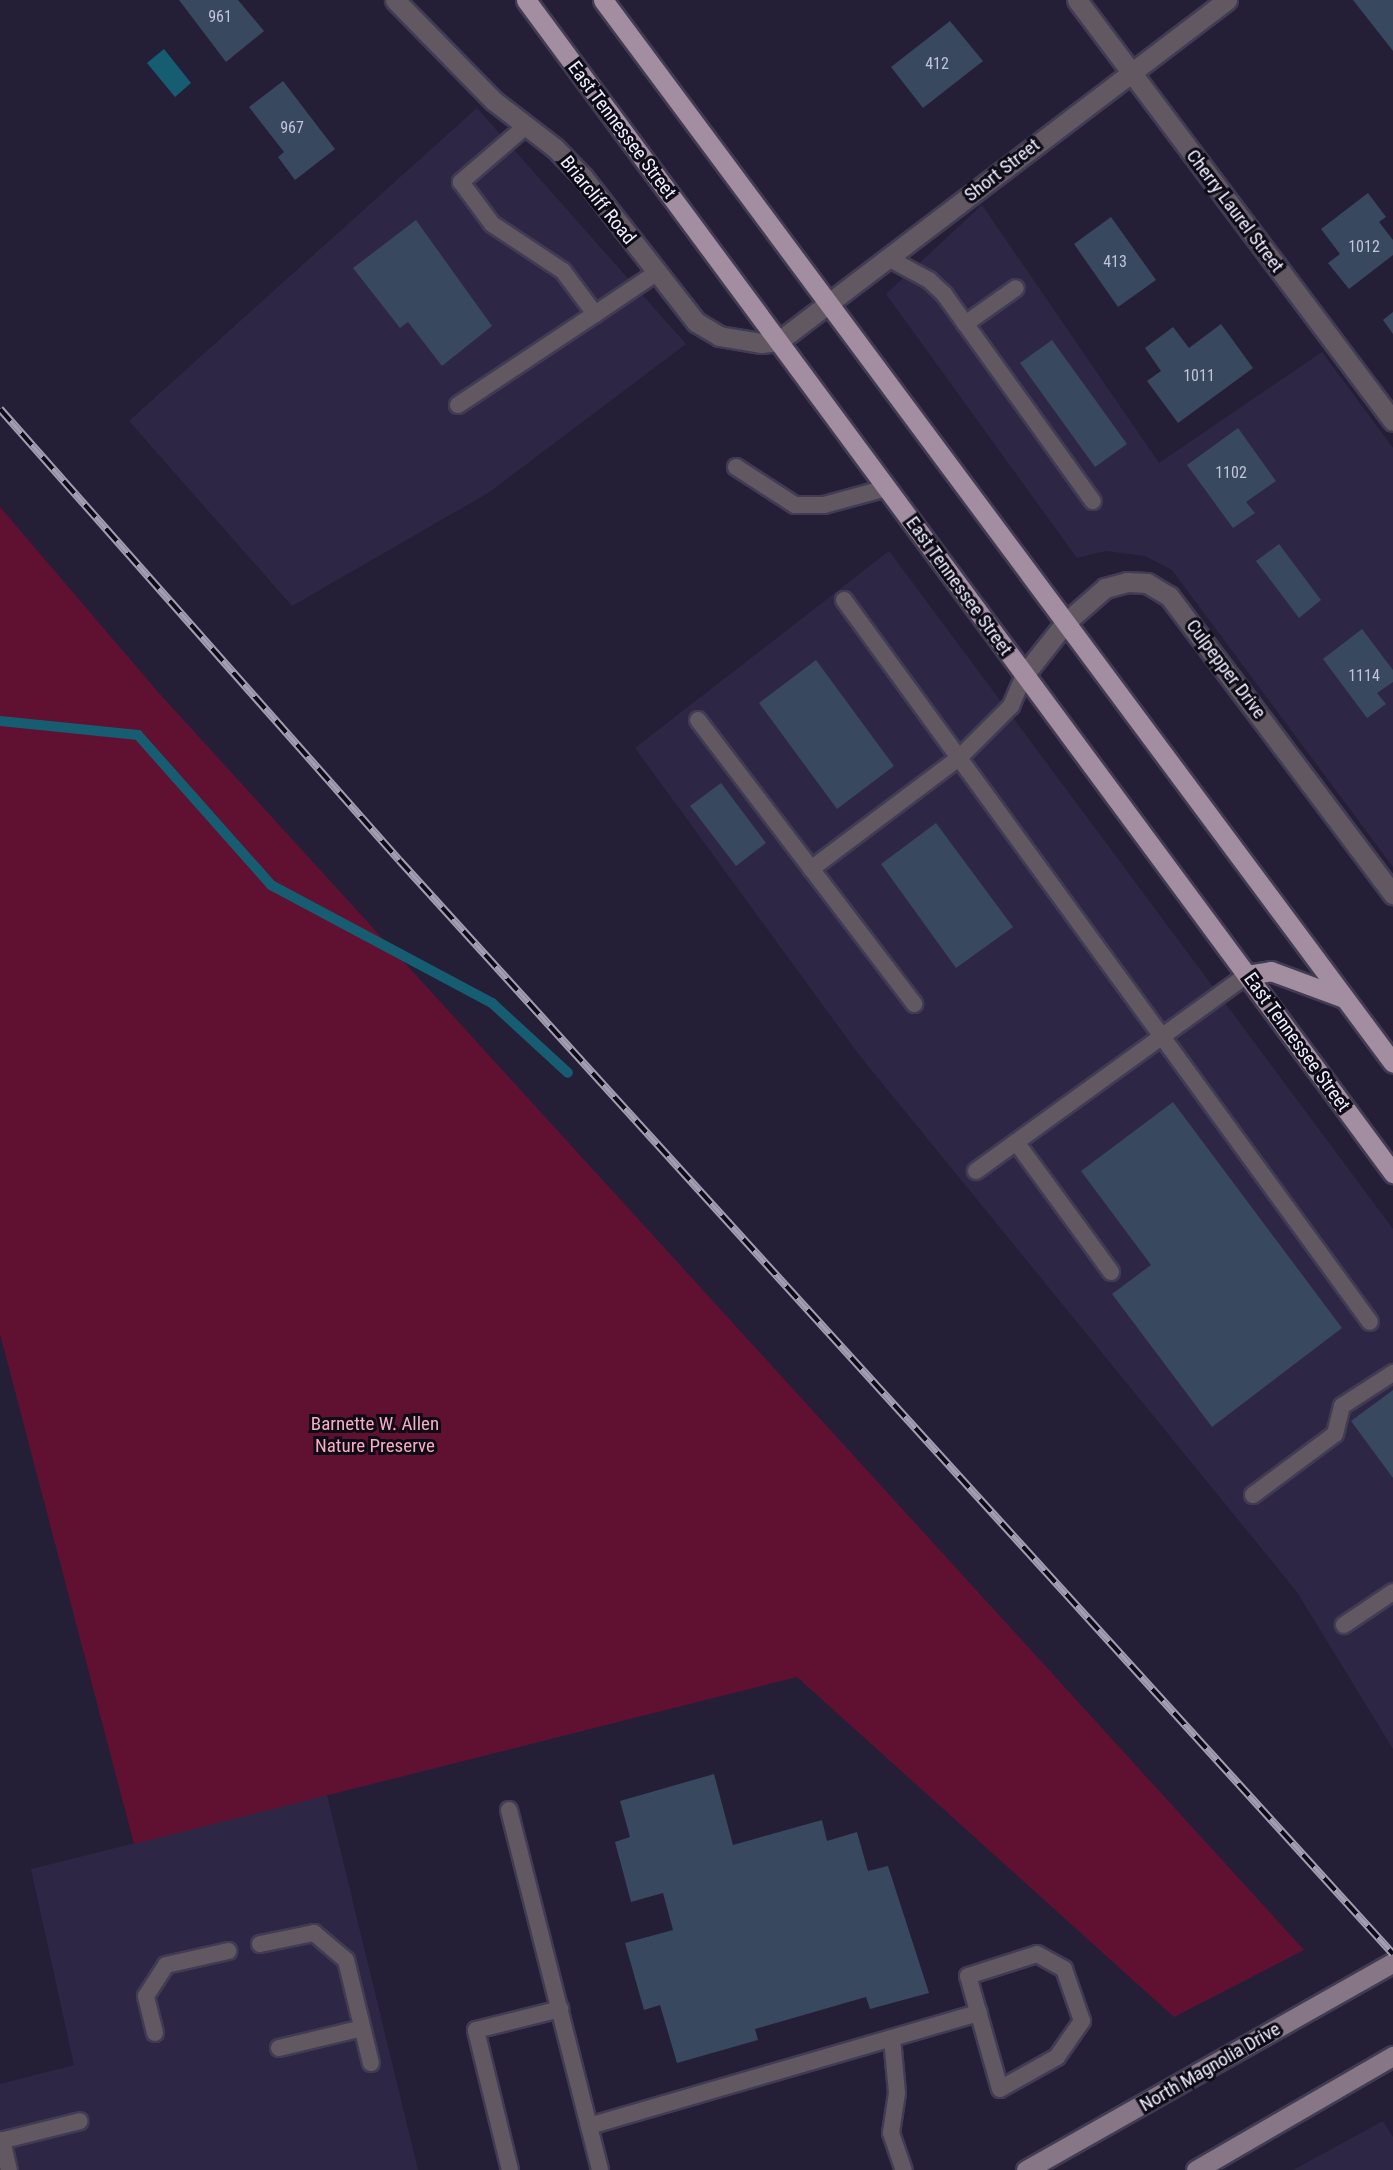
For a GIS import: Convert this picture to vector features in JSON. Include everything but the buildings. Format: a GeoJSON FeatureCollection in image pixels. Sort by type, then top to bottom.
{"type":"FeatureCollection","features":[{"type":"Feature","properties":{"kind":"main road","name":"East Tennessee Street"},"geometry":{"type":"LineString","coordinates":[[526,0],[1393,1172]]}},
{"type":"Feature","properties":{"kind":"main road"},"geometry":{"type":"LineString","coordinates":[[603,0],[1393,1063]]}},
{"type":"Feature","properties":{"kind":"main road"},"geometry":{"type":"LineString","coordinates":[[1247,975],[1270,971],[1345,998]]}},
{"type":"Feature","properties":{"kind":"main road","name":"North Magnolia Drive"},"geometry":{"type":"LineString","coordinates":[[1026,2170],[1393,1962]]}},
{"type":"Feature","properties":{"kind":"main road"},"geometry":{"type":"LineString","coordinates":[[1196,2170],[1393,2056]]}},
{"type":"Feature","properties":{"kind":"street","name":"Briarcliff Road"},"geometry":{"type":"LineString","coordinates":[[395,0],[494,101],[583,177],[687,314],[706,330],[747,342],[779,341]]}},
{"type":"Feature","properties":{"kind":"street","name":"Cherry Laurel Street"},"geometry":{"type":"LineString","coordinates":[[1077,0],[1393,421]]}},
{"type":"Feature","properties":{"kind":"street","name":"Short Street"},"geometry":{"type":"LineString","coordinates":[[779,341],[1130,71],[1227,0]]}},
{"type":"Feature","properties":{"kind":"street","name":"Culpepper Drive"},"geometry":{"type":"LineString","coordinates":[[1024,675],[1065,622],[1087,600],[1127,582],[1147,583],[1169,596],[1393,894]]}},
{"type":"Feature","properties":{"kind":"lane"},"geometry":{"type":"LineString","coordinates":[[526,126],[461,182],[492,224],[563,271],[595,314]]}},
{"type":"Feature","properties":{"kind":"lane"},"geometry":{"type":"LineString","coordinates":[[888,258],[929,280],[965,324],[1093,501]]}},
{"type":"Feature","properties":{"kind":"lane"},"geometry":{"type":"LineString","coordinates":[[458,405],[656,273]]}},
{"type":"Feature","properties":{"kind":"lane"},"geometry":{"type":"LineString","coordinates":[[965,324],[1016,288]]}},
{"type":"Feature","properties":{"kind":"lane"},"geometry":{"type":"LineString","coordinates":[[736,467],[795,505],[824,505],[887,488]]}},
{"type":"Feature","properties":{"kind":"lane"},"geometry":{"type":"LineString","coordinates":[[844,600],[1370,1322]]}},
{"type":"Feature","properties":{"kind":"lane"},"geometry":{"type":"LineString","coordinates":[[811,869],[959,758],[1011,706],[1024,675]]}},
{"type":"Feature","properties":{"kind":"lane"},"geometry":{"type":"LineString","coordinates":[[698,720],[914,1004]]}},
{"type":"Feature","properties":{"kind":"lane"},"geometry":{"type":"LineString","coordinates":[[976,1171],[1247,975]]}},
{"type":"Feature","properties":{"kind":"lane"},"geometry":{"type":"LineString","coordinates":[[1016,1142],[1111,1272]]}},
{"type":"Feature","properties":{"kind":"lane"},"geometry":{"type":"LineString","coordinates":[[1253,1495],[1335,1434],[1342,1406],[1393,1373]]}},
{"type":"Feature","properties":{"kind":"lane"},"geometry":{"type":"LineString","coordinates":[[1344,1625],[1393,1592]]}},
{"type":"Feature","properties":{"kind":"lane"},"geometry":{"type":"LineString","coordinates":[[509,1810],[600,2170]]}},
{"type":"Feature","properties":{"kind":"lane"},"geometry":{"type":"LineString","coordinates":[[260,1944],[314,1933],[346,1960],[371,2063]]}},
{"type":"Feature","properties":{"kind":"lane"},"geometry":{"type":"LineString","coordinates":[[155,2033],[146,1996],[166,1965],[228,1951]]}},
{"type":"Feature","properties":{"kind":"lane"},"geometry":{"type":"LineString","coordinates":[[1037,1954],[1064,1969],[1082,2021],[1057,2057],[1000,2090],[979,2013],[968,1976],[1037,1954]]}},
{"type":"Feature","properties":{"kind":"lane"},"geometry":{"type":"LineString","coordinates":[[510,2170],[476,2030],[560,2009]]}},
{"type":"Feature","properties":{"kind":"lane"},"geometry":{"type":"LineString","coordinates":[[589,2126],[979,2013]]}},
{"type":"Feature","properties":{"kind":"lane"},"geometry":{"type":"LineString","coordinates":[[279,2048],[362,2028]]}},
{"type":"Feature","properties":{"kind":"lane"},"geometry":{"type":"LineString","coordinates":[[892,2038],[897,2093],[891,2133],[904,2170]]}},
{"type":"Feature","properties":{"kind":"lane"},"geometry":{"type":"LineString","coordinates":[[9,2170],[1,2141],[80,2121]]}},
{"type":"Feature","properties":{"kind":"shaded area"},"geometry":{"type":"Polygon","coordinates":[[[477,108],[686,344],[488,493],[292,606],[129,421],[477,108]]]}},
{"type":"Feature","properties":{"kind":"shaded area"},"geometry":{"type":"Polygon","coordinates":[[[982,205],[1159,463],[1322,352],[1393,448],[1393,867],[1172,570],[1145,556],[1106,551],[1077,558],[886,294],[982,205]]]}},
{"type":"Feature","properties":{"kind":"shaded area"},"geometry":{"type":"Polygon","coordinates":[[[889,551],[1393,1229],[1393,1749],[1297,1592],[860,1056],[635,748],[889,551]]]}},
{"type":"Feature","properties":{"kind":"shaded area"},"geometry":{"type":"Polygon","coordinates":[[[327,1795],[418,2170],[0,2170],[0,2084],[74,2065],[31,1869],[327,1795]]]}},
{"type":"Feature","properties":{"kind":"shaded area"},"geometry":{"type":"Polygon","coordinates":[[[1383,2121],[1393,2137],[1393,2170],[1293,2170],[1383,2121]]]}},
{"type":"Feature","properties":{"kind":"green space","name":"Barnette W. Allen Nature Preserve"},"geometry":{"type":"Polygon","coordinates":[[[0,507],[158,692],[1304,1950],[1174,2017],[797,1677],[134,1844],[0,1334],[0,507]]]}},
{"type":"Feature","properties":{"kind":"water"},"geometry":{"type":"Polygon","coordinates":[[[164,49],[191,83],[175,97],[147,63],[164,49]]]}},
{"type":"Feature","properties":{"kind":"waterway"},"geometry":{"type":"LineString","coordinates":[[0,721],[138,735],[271,885],[492,1003],[568,1073]]}},
{"type":"Feature","properties":{"kind":"railway"},"geometry":{"type":"LineString","coordinates":[[0,409],[399,860],[1393,1954]]}}]}
